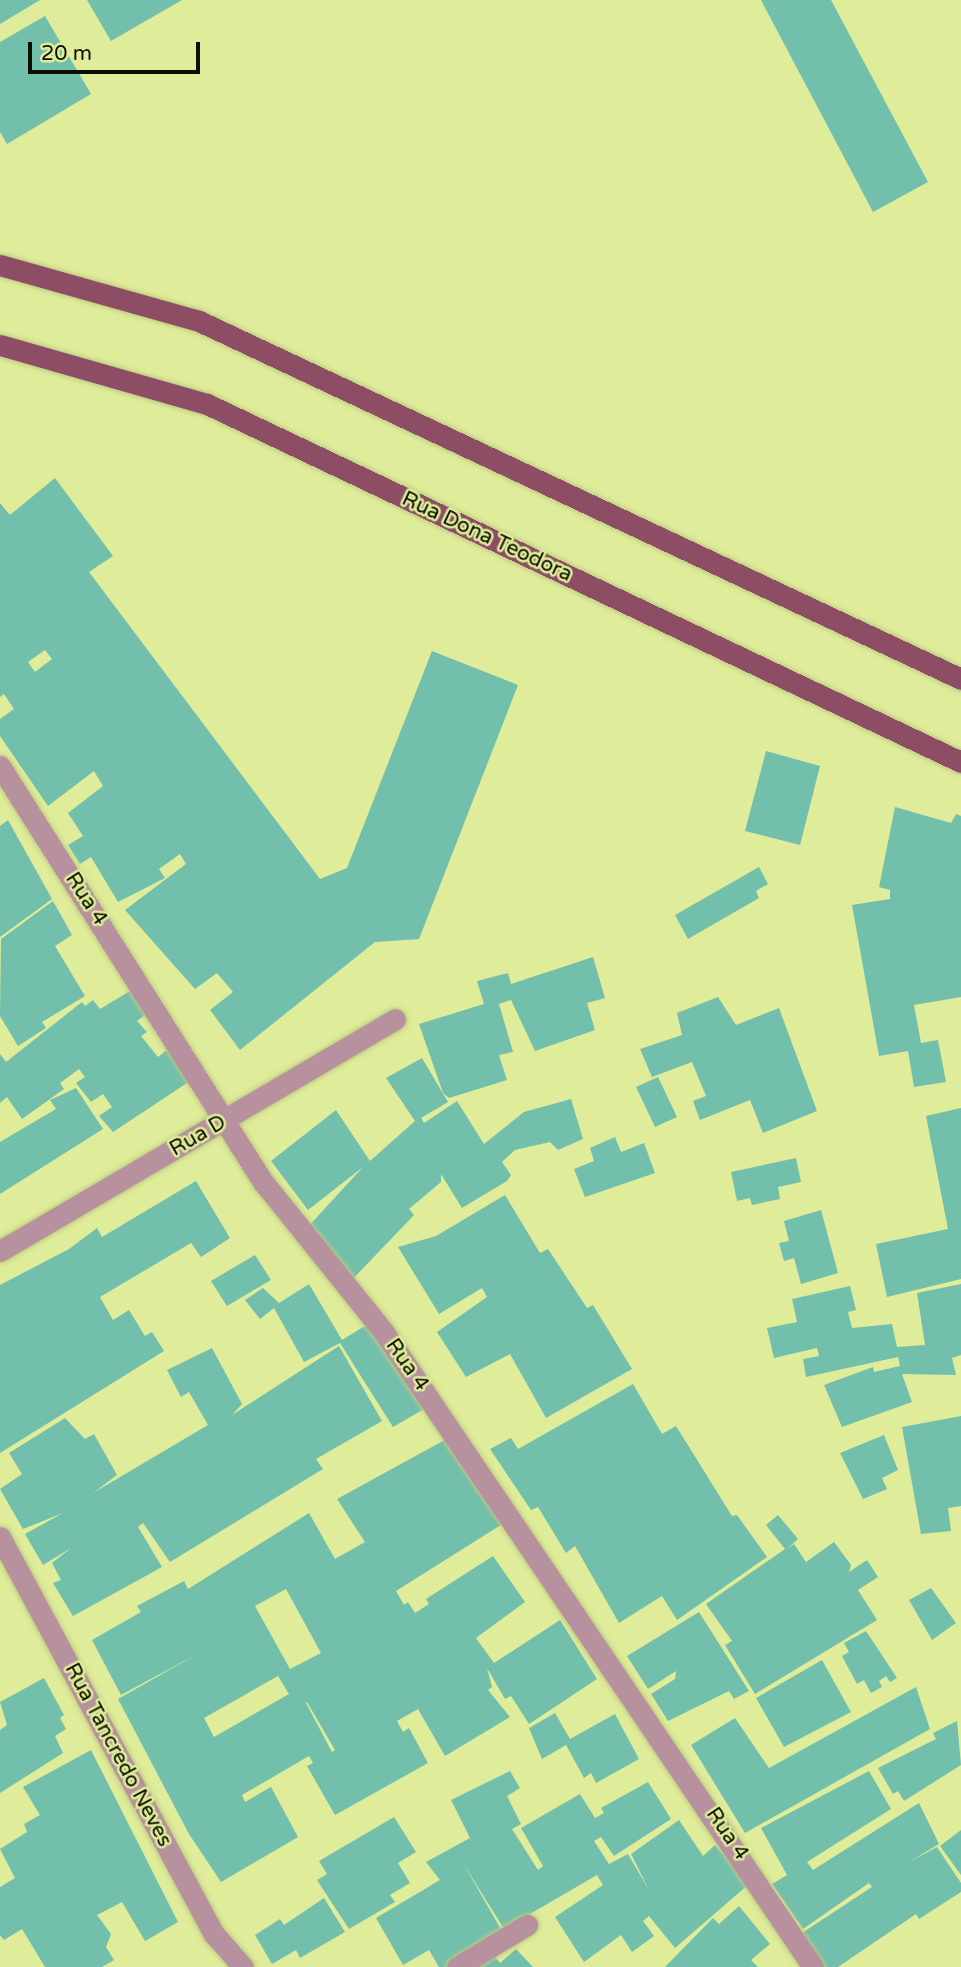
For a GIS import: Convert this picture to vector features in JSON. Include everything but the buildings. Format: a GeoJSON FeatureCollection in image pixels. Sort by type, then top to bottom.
{"type":"FeatureCollection","features":[{"type":"Feature","properties":{"kind":"main road"},"geometry":{"type":"LineString","coordinates":[[0,265],[199,321],[961,679]]}},
{"type":"Feature","properties":{"kind":"main road","name":"Rua Dona Teodora"},"geometry":{"type":"LineString","coordinates":[[0,345],[207,404],[961,761]]}},
{"type":"Feature","properties":{"kind":"street","name":"Rua 4"},"geometry":{"type":"LineString","coordinates":[[0,766],[264,1183],[430,1399],[813,1967]]}},
{"type":"Feature","properties":{"kind":"street","name":"Rua D"},"geometry":{"type":"LineString","coordinates":[[0,1251],[395,1019]]}},
{"type":"Feature","properties":{"kind":"street","name":"Rua Tancredo Neves"},"geometry":{"type":"LineString","coordinates":[[0,1537],[214,1934],[243,1967]]}},
{"type":"Feature","properties":{"kind":"street"},"geometry":{"type":"LineString","coordinates":[[457,1967],[527,1925]]}}]}
